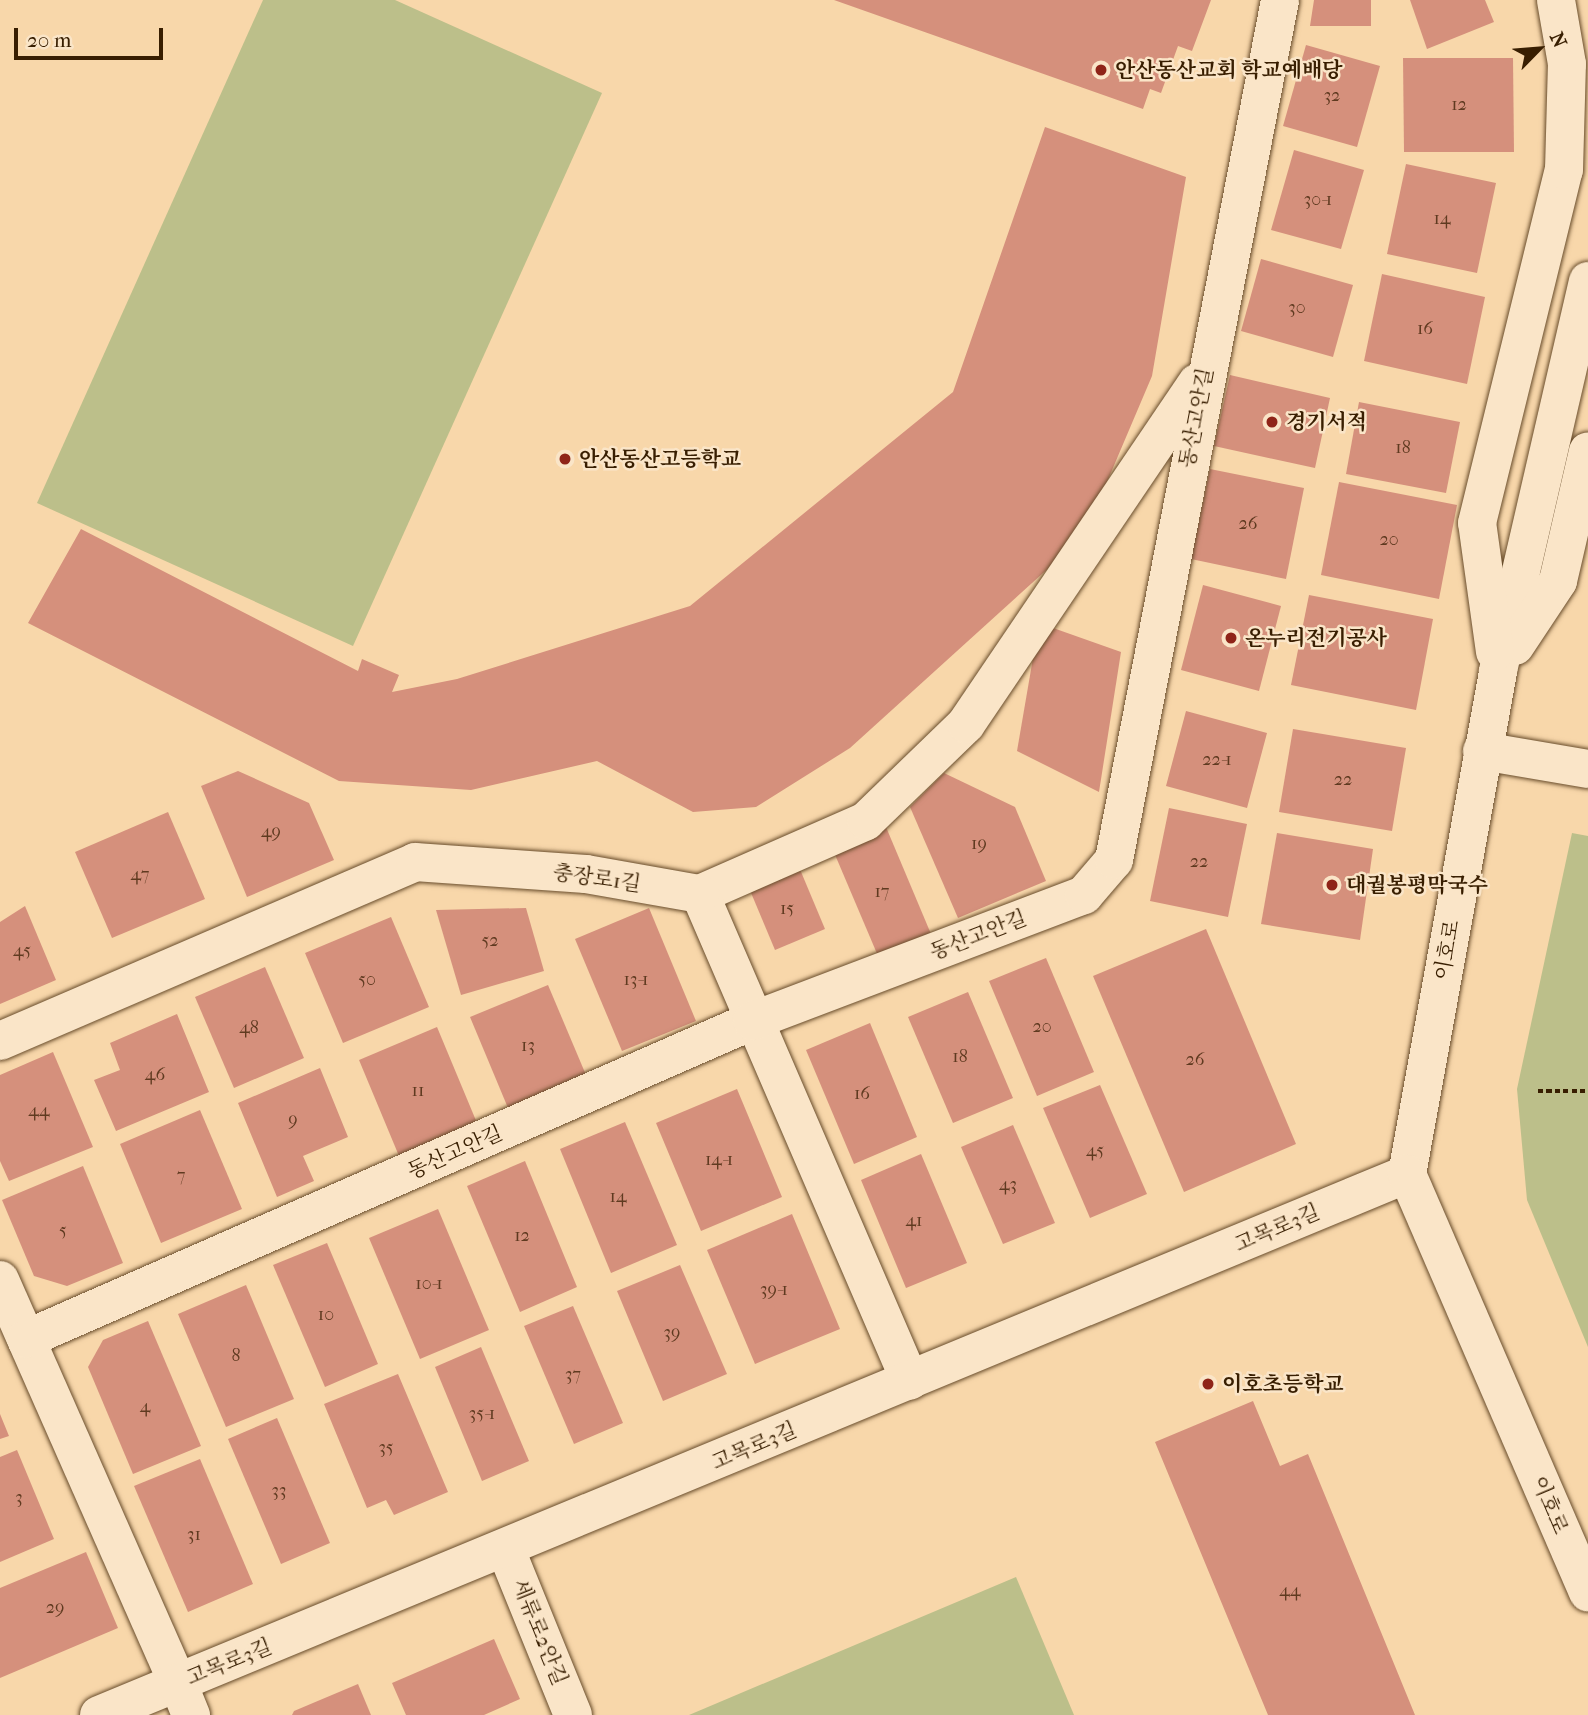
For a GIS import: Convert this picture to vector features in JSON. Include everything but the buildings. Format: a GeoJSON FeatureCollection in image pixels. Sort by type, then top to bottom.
{"type":"FeatureCollection","features":[{"type":"Feature","properties":{"kind":"street","name":"동산고안길"},"geometry":{"type":"LineString","coordinates":[[26,1339],[752,1021],[1084,895],[1114,860],[1205,371],[1280,0]]}},
{"type":"Feature","properties":{"kind":"street"},"geometry":{"type":"LineString","coordinates":[[1498,671],[1477,523],[1564,170],[1567,64],[1556,0]]}},
{"type":"Feature","properties":{"kind":"street","name":"이호로"},"geometry":{"type":"LineString","coordinates":[[1588,281],[1498,671],[1408,1174],[1588,1593]]}},
{"type":"Feature","properties":{"kind":"street"},"geometry":{"type":"LineString","coordinates":[[910,1381],[752,1021],[700,894],[866,821],[967,724],[1205,371]]}},
{"type":"Feature","properties":{"kind":"street"},"geometry":{"type":"LineString","coordinates":[[1498,671],[1558,580],[1588,451]]}},
{"type":"Feature","properties":{"kind":"street"},"geometry":{"type":"LineString","coordinates":[[1482,751],[1588,769]]}},
{"type":"Feature","properties":{"kind":"street","name":"충장로1길"},"geometry":{"type":"LineString","coordinates":[[0,1041],[415,862],[586,874],[700,894]]}},
{"type":"Feature","properties":{"kind":"street","name":"고목로3길"},"geometry":{"type":"LineString","coordinates":[[99,1715],[185,1699],[506,1550],[1408,1174]]}},
{"type":"Feature","properties":{"kind":"street"},"geometry":{"type":"LineString","coordinates":[[0,1280],[185,1699]]}},
{"type":"Feature","properties":{"kind":"street","name":"세류로2안길"},"geometry":{"type":"LineString","coordinates":[[506,1550],[573,1715]]}},
{"type":"Feature","properties":{"kind":"path"},"geometry":{"type":"LineString","coordinates":[[1538,1091],[1588,1091]]}},
{"type":"Feature","properties":{"kind":"green space"},"geometry":{"type":"Polygon","coordinates":[[[263,0],[395,0],[602,93],[353,646],[37,503],[263,0]]]}},
{"type":"Feature","properties":{"kind":"green space"},"geometry":{"type":"Polygon","coordinates":[[[1572,833],[1588,836],[1588,1347],[1527,1200],[1517,1089],[1572,833]]]}},
{"type":"Feature","properties":{"kind":"green space"},"geometry":{"type":"Polygon","coordinates":[[[1016,1577],[1074,1715],[689,1715],[1016,1577]]]}},
{"type":"Feature","properties":{"kind":"place","name":"안산동산교회 학교예배당"},"geometry":{"type":"Point","coordinates":[1101,70]}},
{"type":"Feature","properties":{"kind":"place","name":"경기서적"},"geometry":{"type":"Point","coordinates":[1272,422]}},
{"type":"Feature","properties":{"kind":"place","name":"안산동산고등학교"},"geometry":{"type":"Point","coordinates":[565,459]}},
{"type":"Feature","properties":{"kind":"place","name":"온누리전기공사"},"geometry":{"type":"Point","coordinates":[1231,638]}},
{"type":"Feature","properties":{"kind":"place","name":"대궐봉평막국수"},"geometry":{"type":"Point","coordinates":[1332,885]}},
{"type":"Feature","properties":{"kind":"place","name":"이호초등학교"},"geometry":{"type":"Point","coordinates":[1208,1384]}}]}
